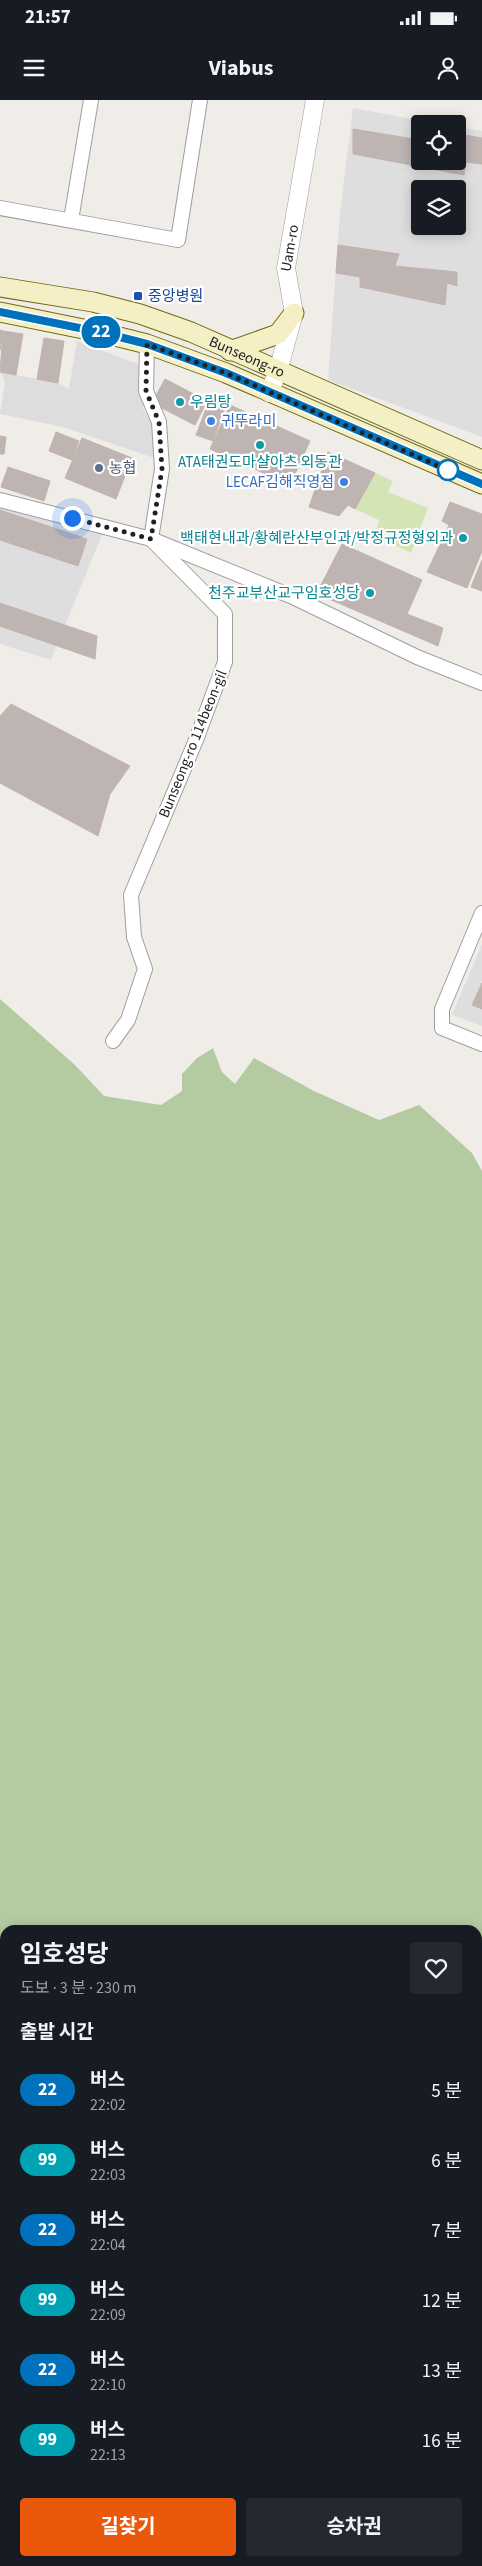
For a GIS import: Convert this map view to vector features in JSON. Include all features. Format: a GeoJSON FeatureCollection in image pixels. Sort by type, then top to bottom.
{"type":"FeatureCollection","features":[{"type":"Feature","properties":{"kind":"main road","name":"Bunseong-ro"},"geometry":{"type":"LineString","coordinates":[[0,287],[93,302],[140,314],[191,332],[230,351],[278,370],[482,460]]}},
{"type":"Feature","properties":{"kind":"main road","name":"Bunseong-ro"},"geometry":{"type":"LineString","coordinates":[[0,312],[104,333],[147,344],[226,373],[482,484]]}},
{"type":"Feature","properties":{"kind":"main road"},"geometry":{"type":"LineString","coordinates":[[230,351],[278,334],[294,313]]}},
{"type":"Feature","properties":{"kind":"street"},"geometry":{"type":"LineString","coordinates":[[71,220],[91,100]]}},
{"type":"Feature","properties":{"kind":"street"},"geometry":{"type":"LineString","coordinates":[[0,208],[178,240],[200,100]]}},
{"type":"Feature","properties":{"kind":"street","name":"Uam-ro"},"geometry":{"type":"LineString","coordinates":[[269,393],[278,370],[294,313],[286,268],[315,100]]}},
{"type":"Feature","properties":{"kind":"street"},"geometry":{"type":"LineString","coordinates":[[147,344],[146,391],[159,422],[162,469],[151,539]]}},
{"type":"Feature","properties":{"kind":"street"},"geometry":{"type":"LineString","coordinates":[[0,500],[151,539],[293,597],[417,657],[482,683]]}},
{"type":"Feature","properties":{"kind":"street","name":"Bunseong-ro 114beon-gil"},"geometry":{"type":"LineString","coordinates":[[113,1041],[128,1020],[145,969],[134,937],[131,895],[196,740],[225,662],[225,614],[151,539]]}},
{"type":"Feature","properties":{"kind":"street"},"geometry":{"type":"LineString","coordinates":[[482,913],[442,1009],[442,1028],[482,1044]]}},
{"type":"Feature","properties":{"kind":"shaded area"},"geometry":{"type":"Polygon","coordinates":[[[353,108],[411,119],[411,170],[466,170],[466,128],[482,131],[482,437],[328,380],[340,212],[353,108]]]}},
{"type":"Feature","properties":{"kind":"shaded area"},"geometry":{"type":"Polygon","coordinates":[[[77,341],[146,367],[143,409],[163,443],[166,462],[63,427],[0,414],[5,382],[0,372],[58,383],[69,389],[77,341]]]}},
{"type":"Feature","properties":{"kind":"shaded area"},"geometry":{"type":"Polygon","coordinates":[[[0,502],[103,532],[51,660],[0,644],[0,502]]]}},
{"type":"Feature","properties":{"kind":"shaded area"},"geometry":{"type":"Polygon","coordinates":[[[482,944],[482,1026],[452,1015],[482,944]]]}},
{"type":"Feature","properties":{"kind":"green space"},"geometry":{"type":"Polygon","coordinates":[[[375,473],[393,481],[388,492],[428,508],[411,553],[375,536],[379,520],[355,509],[375,473]]]}},
{"type":"Feature","properties":{"kind":"green space"},"geometry":{"type":"Polygon","coordinates":[[[0,999],[75,1065],[104,1096],[161,1105],[182,1091],[182,1074],[197,1058],[213,1048],[222,1072],[235,1084],[254,1058],[314,1091],[379,1120],[419,1105],[472,1153],[482,1171],[482,1925],[0,1925],[0,999]]]}},
{"type":"Feature","properties":{"kind":"building"},"geometry":{"type":"Polygon","coordinates":[[[353,129],[411,139],[411,165],[353,154],[353,129]]]}},
{"type":"Feature","properties":{"kind":"building"},"geometry":{"type":"Polygon","coordinates":[[[466,135],[482,138],[482,164],[466,162],[466,135]]]}},
{"type":"Feature","properties":{"kind":"building"},"geometry":{"type":"Polygon","coordinates":[[[438,170],[465,170],[464,175],[438,170]]]}},
{"type":"Feature","properties":{"kind":"building"},"geometry":{"type":"Polygon","coordinates":[[[338,245],[399,254],[395,266],[457,272],[457,286],[447,283],[445,305],[360,287],[360,277],[336,273],[338,245]]]}},
{"type":"Feature","properties":{"kind":"building"},"geometry":{"type":"Polygon","coordinates":[[[0,330],[3,331],[0,350],[0,330]]]}},
{"type":"Feature","properties":{"kind":"building"},"geometry":{"type":"Polygon","coordinates":[[[3,331],[23,334],[16,375],[0,372],[3,331]]]}},
{"type":"Feature","properties":{"kind":"building"},"geometry":{"type":"Polygon","coordinates":[[[44,338],[64,341],[58,383],[37,379],[44,338]]]}},
{"type":"Feature","properties":{"kind":"building","name":"우림탕"},"geometry":{"type":"Polygon","coordinates":[[[165,379],[207,401],[195,425],[152,403],[165,379]]]}},
{"type":"Feature","properties":{"kind":"building","name":"귀뚜라미"},"geometry":{"type":"Polygon","coordinates":[[[209,401],[225,408],[213,441],[196,435],[209,401]]]}},
{"type":"Feature","properties":{"kind":"building","name":"ATA태권도마샬아츠 외동관"},"geometry":{"type":"Polygon","coordinates":[[[230,405],[310,441],[290,485],[210,449],[230,405]]]}},
{"type":"Feature","properties":{"kind":"building"},"geometry":{"type":"Polygon","coordinates":[[[56,432],[79,441],[72,460],[49,451],[56,432]]]}},
{"type":"Feature","properties":{"kind":"building"},"geometry":{"type":"Polygon","coordinates":[[[0,436],[6,437],[4,454],[0,454],[0,436]]]}},
{"type":"Feature","properties":{"kind":"building","name":"농협"},"geometry":{"type":"Polygon","coordinates":[[[82,438],[132,458],[116,499],[65,478],[82,438]]]}},
{"type":"Feature","properties":{"kind":"building","name":"LECAF김해직영점"},"geometry":{"type":"Polygon","coordinates":[[[328,452],[375,473],[355,509],[348,505],[339,516],[309,507],[328,452]]]}},
{"type":"Feature","properties":{"kind":"building"},"geometry":{"type":"Polygon","coordinates":[[[8,467],[50,481],[44,501],[1,487],[8,467]]]}},
{"type":"Feature","properties":{"kind":"building","name":"백태현내과/황혜란산부인과/박정규정형외과"},"geometry":{"type":"Polygon","coordinates":[[[450,502],[482,514],[482,551],[467,588],[427,572],[449,525],[442,521],[450,502]]]}},
{"type":"Feature","properties":{"kind":"building"},"geometry":{"type":"Polygon","coordinates":[[[0,510],[87,539],[78,566],[0,540],[0,510]]]}},
{"type":"Feature","properties":{"kind":"building","name":"천주교부산교구임호성당"},"geometry":{"type":"Polygon","coordinates":[[[342,544],[422,580],[407,614],[443,628],[438,646],[322,596],[325,590],[321,585],[342,544]]]}},
{"type":"Feature","properties":{"kind":"building"},"geometry":{"type":"Polygon","coordinates":[[[482,560],[482,591],[471,587],[482,560]]]}},
{"type":"Feature","properties":{"kind":"building"},"geometry":{"type":"Polygon","coordinates":[[[0,603],[97,636],[95,659],[0,626],[0,603]]]}},
{"type":"Feature","properties":{"kind":"building"},"geometry":{"type":"Polygon","coordinates":[[[11,704],[130,766],[110,794],[98,836],[0,783],[0,716],[11,704]]]}},
{"type":"Feature","properties":{"kind":"building"},"geometry":{"type":"Polygon","coordinates":[[[482,983],[482,1009],[472,1005],[482,983]]]}},
{"type":"Feature","properties":{"kind":"bus line","name":"22"},"geometry":{"type":"LineString","coordinates":[[0,312],[104,333],[147,344],[226,373],[482,484]]}},
{"type":"Feature","properties":{"kind":"place","name":"중앙병원"},"geometry":{"type":"Point","coordinates":[138,296]}},
{"type":"Feature","properties":{"kind":"place","name":"우림탕"},"geometry":{"type":"Point","coordinates":[180,402]}},
{"type":"Feature","properties":{"kind":"place","name":"귀뚜라미"},"geometry":{"type":"Point","coordinates":[211,421]}},
{"type":"Feature","properties":{"kind":"place","name":"ATA태권도마샬아츠 외동관"},"geometry":{"type":"Point","coordinates":[260,445]}},
{"type":"Feature","properties":{"kind":"place","name":"농협"},"geometry":{"type":"Point","coordinates":[99,468]}},
{"type":"Feature","properties":{"kind":"place","name":"LECAF김해직영점"},"geometry":{"type":"Point","coordinates":[344,482]}},
{"type":"Feature","properties":{"kind":"place","name":"백태현내과/황혜란산부인과/박정규정형외과"},"geometry":{"type":"Point","coordinates":[463,538]}},
{"type":"Feature","properties":{"kind":"place","name":"천주교부산교구임호성당"},"geometry":{"type":"Point","coordinates":[370,593]}},
{"type":"Feature","properties":{"kind":"route"},"geometry":{"type":"LineString","coordinates":[[72,518],[151,539],[162,469],[159,422],[146,391],[147,344],[226,373],[448,470]]}}]}
